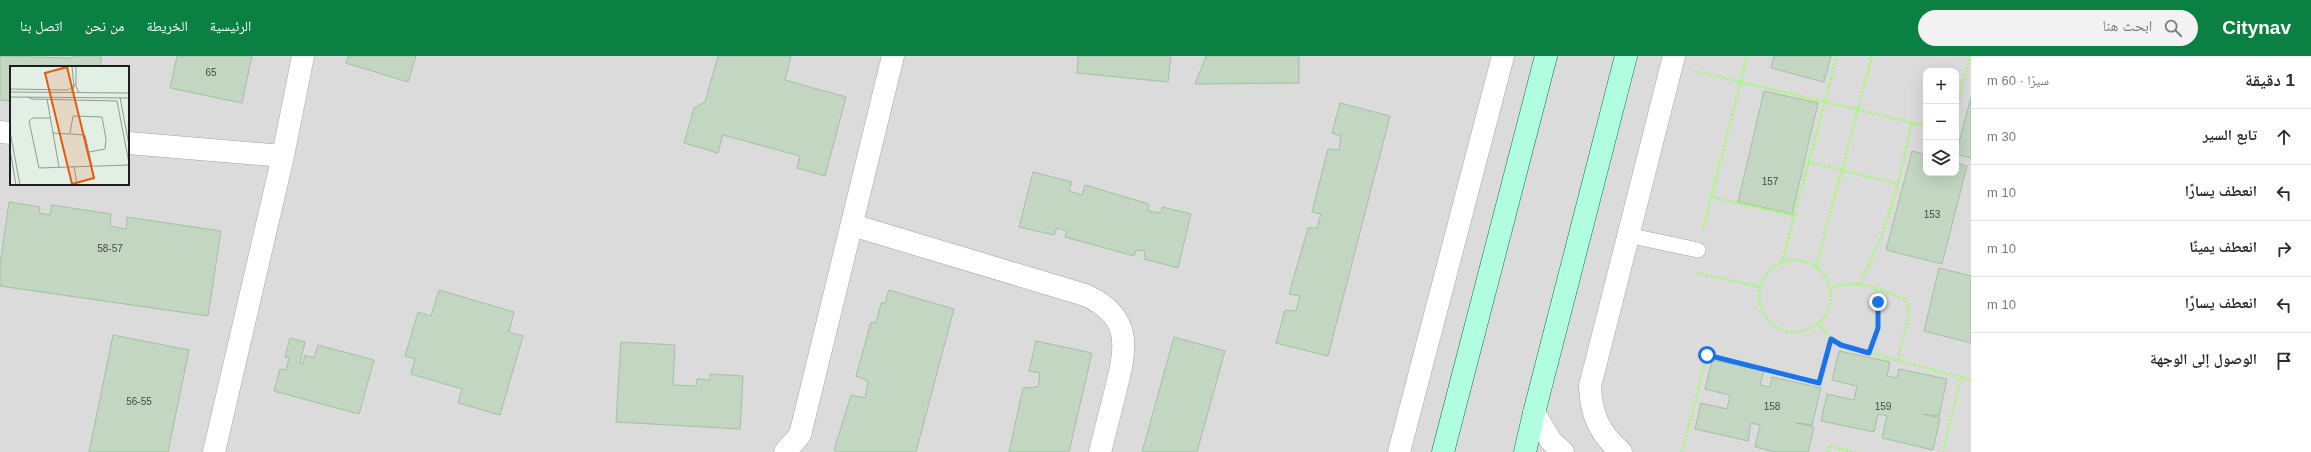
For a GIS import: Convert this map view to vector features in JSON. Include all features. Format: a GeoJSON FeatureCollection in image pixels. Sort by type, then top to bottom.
{"type":"FeatureCollection","features":[{"type":"Feature","properties":{"kind":"street"},"geometry":{"type":"LineString","coordinates":[[214,452],[283,156],[303,56]]}},
{"type":"Feature","properties":{"kind":"street"},"geometry":{"type":"LineString","coordinates":[[786,452],[800,435],[893,56]]}},
{"type":"Feature","properties":{"kind":"street"},"geometry":{"type":"LineString","coordinates":[[1399,452],[1503,56]]}},
{"type":"Feature","properties":{"kind":"street"},"geometry":{"type":"LineString","coordinates":[[1443,452],[1546,56]]}},
{"type":"Feature","properties":{"kind":"street"},"geometry":{"type":"LineString","coordinates":[[1526,452],[1534,413],[1626,56]]}},
{"type":"Feature","properties":{"kind":"street"},"geometry":{"type":"LineString","coordinates":[[1621,452],[1607,440],[1599,428],[1593,414],[1590,386],[1627,235],[1673,60]]}},
{"type":"Feature","properties":{"kind":"street"},"geometry":{"type":"LineString","coordinates":[[0,132],[10,133]]}},
{"type":"Feature","properties":{"kind":"street"},"geometry":{"type":"LineString","coordinates":[[129,143],[283,156]]}},
{"type":"Feature","properties":{"kind":"street"},"geometry":{"type":"LineString","coordinates":[[852,225],[1085,295],[1107,308],[1121,330],[1124,356],[1100,452]]}},
{"type":"Feature","properties":{"kind":"street"},"geometry":{"type":"LineString","coordinates":[[1534,413],[1552,441],[1563,452]]}},
{"type":"Feature","properties":{"kind":"lane"},"geometry":{"type":"LineString","coordinates":[[1627,235],[1698,250]]}},
{"type":"Feature","properties":{"kind":"path"},"geometry":{"type":"LineString","coordinates":[[1748,56],[1711,197],[1795,216]]}},
{"type":"Feature","properties":{"kind":"path"},"geometry":{"type":"LineString","coordinates":[[1782,262],[1837,56]]}},
{"type":"Feature","properties":{"kind":"path"},"geometry":{"type":"LineString","coordinates":[[1816,267],[1872,56]]}},
{"type":"Feature","properties":{"kind":"path"},"geometry":{"type":"LineString","coordinates":[[1958,104],[1970,56]]}},
{"type":"Feature","properties":{"kind":"path"},"geometry":{"type":"LineString","coordinates":[[1673,60],[1740,82],[1923,126]]}},
{"type":"Feature","properties":{"kind":"path"},"geometry":{"type":"LineString","coordinates":[[1860,284],[1882,235],[1898,184],[1912,124]]}},
{"type":"Feature","properties":{"kind":"path"},"geometry":{"type":"LineString","coordinates":[[1808,162],[1898,184]]}},
{"type":"Feature","properties":{"kind":"path"},"geometry":{"type":"LineString","coordinates":[[1782,262],[1805,262],[1816,267],[1824,275],[1829,289],[1830,298],[1828,309],[1817,323],[1801,331],[1789,332],[1773,324],[1762,311],[1759,300],[1760,287],[1764,277],[1772,268],[1782,262]]}},
{"type":"Feature","properties":{"kind":"path"},"geometry":{"type":"LineString","coordinates":[[1829,289],[1838,285],[1860,284],[1904,299],[1908,305],[1909,318],[1898,360]]}},
{"type":"Feature","properties":{"kind":"path"},"geometry":{"type":"LineString","coordinates":[[1869,353],[1878,328],[1879,315],[1874,289]]}},
{"type":"Feature","properties":{"kind":"path"},"geometry":{"type":"LineString","coordinates":[[1817,323],[1831,339],[1841,345],[1971,380]]}},
{"type":"Feature","properties":{"kind":"path"},"geometry":{"type":"LineString","coordinates":[[1682,452],[1707,355],[1819,383],[1831,339]]}},
{"type":"Feature","properties":{"kind":"path"},"geometry":{"type":"LineString","coordinates":[[1943,452],[1961,378]]}},
{"type":"Feature","properties":{"kind":"path"},"geometry":{"type":"LineString","coordinates":[[1827,452],[1829,446],[1855,452]]}},
{"type":"Feature","properties":{"kind":"shaded area"},"geometry":{"type":"Polygon","coordinates":[[[0,56],[1971,56],[1971,452],[0,452],[0,56]]]}},
{"type":"Feature","properties":{"kind":"building"},"geometry":{"type":"Polygon","coordinates":[[[0,56],[73,58],[73,56],[101,56],[101,66],[10,66],[10,101],[0,100],[0,56]]]}},
{"type":"Feature","properties":{"kind":"building"},"geometry":{"type":"Polygon","coordinates":[[[177,56],[252,56],[242,103],[170,88],[177,56]]]}},
{"type":"Feature","properties":{"kind":"building"},"geometry":{"type":"Polygon","coordinates":[[[348,56],[416,56],[408,82],[346,63],[348,56]]]}},
{"type":"Feature","properties":{"kind":"building"},"geometry":{"type":"Polygon","coordinates":[[[718,56],[791,56],[785,80],[846,97],[825,176],[797,168],[800,156],[723,135],[718,153],[684,143],[694,108],[705,102],[718,56]]]}},
{"type":"Feature","properties":{"kind":"building"},"geometry":{"type":"Polygon","coordinates":[[[1078,56],[1171,56],[1168,82],[1077,73],[1078,56]]]}},
{"type":"Feature","properties":{"kind":"building"},"geometry":{"type":"Polygon","coordinates":[[[1206,56],[1299,56],[1299,83],[1195,84],[1206,56]]]}},
{"type":"Feature","properties":{"kind":"building"},"geometry":{"type":"Polygon","coordinates":[[[1774,56],[1831,56],[1824,82],[1771,68],[1774,56]]]}},
{"type":"Feature","properties":{"kind":"building"},"geometry":{"type":"Polygon","coordinates":[[[1764,91],[1818,103],[1792,214],[1738,202],[1764,91]]]}},
{"type":"Feature","properties":{"kind":"building"},"geometry":{"type":"Polygon","coordinates":[[[1971,97],[1971,158],[1959,155],[1959,143],[1971,97]]]}},
{"type":"Feature","properties":{"kind":"building"},"geometry":{"type":"Polygon","coordinates":[[[1340,103],[1390,116],[1328,356],[1276,343],[1285,310],[1296,311],[1300,296],[1289,294],[1308,228],[1317,228],[1321,214],[1312,212],[1328,149],[1339,150],[1341,136],[1332,133],[1340,103]]]}},
{"type":"Feature","properties":{"kind":"building"},"geometry":{"type":"Polygon","coordinates":[[[1912,151],[1923,154],[1923,176],[1959,176],[1959,164],[1967,166],[1942,264],[1886,250],[1912,151]]]}},
{"type":"Feature","properties":{"kind":"building"},"geometry":{"type":"Polygon","coordinates":[[[1033,172],[1072,182],[1069,191],[1082,195],[1085,185],[1149,204],[1148,211],[1161,213],[1162,207],[1191,214],[1178,268],[1144,259],[1145,251],[1136,250],[1134,256],[1065,237],[1067,231],[1057,228],[1054,235],[1019,227],[1033,172]]]}},
{"type":"Feature","properties":{"kind":"building"},"geometry":{"type":"Polygon","coordinates":[[[9,202],[40,207],[39,213],[50,215],[52,205],[111,214],[110,226],[126,229],[127,217],[221,231],[208,316],[0,286],[0,265],[9,202]]]}},
{"type":"Feature","properties":{"kind":"building"},"geometry":{"type":"Polygon","coordinates":[[[1939,268],[1971,276],[1971,343],[1924,331],[1939,268]]]}},
{"type":"Feature","properties":{"kind":"building"},"geometry":{"type":"Polygon","coordinates":[[[439,290],[514,312],[509,332],[523,336],[500,415],[458,403],[462,389],[411,374],[415,359],[405,356],[418,312],[431,316],[439,290]]]}},
{"type":"Feature","properties":{"kind":"building"},"geometry":{"type":"Polygon","coordinates":[[[889,290],[954,309],[916,452],[838,452],[834,450],[851,395],[865,398],[868,381],[856,376],[871,322],[876,323],[881,303],[885,303],[889,290]]]}},
{"type":"Feature","properties":{"kind":"building"},"geometry":{"type":"Polygon","coordinates":[[[113,335],[189,350],[168,452],[89,452],[113,335]]]}},
{"type":"Feature","properties":{"kind":"building"},"geometry":{"type":"Polygon","coordinates":[[[1174,337],[1225,351],[1197,452],[1142,452],[1174,337]]]}},
{"type":"Feature","properties":{"kind":"building"},"geometry":{"type":"Polygon","coordinates":[[[290,338],[305,342],[300,363],[303,364],[305,355],[314,358],[318,345],[374,360],[359,414],[274,391],[280,369],[286,370],[289,358],[285,357],[290,338]]]}},
{"type":"Feature","properties":{"kind":"building"},"geometry":{"type":"Polygon","coordinates":[[[1036,341],[1092,353],[1069,452],[1009,452],[1023,388],[1038,387],[1040,373],[1029,371],[1036,341]]]}},
{"type":"Feature","properties":{"kind":"building"},"geometry":{"type":"Polygon","coordinates":[[[621,342],[675,345],[673,385],[696,386],[697,379],[710,380],[710,374],[743,376],[740,429],[616,422],[621,342]]]}},
{"type":"Feature","properties":{"kind":"building"},"geometry":{"type":"Polygon","coordinates":[[[1839,351],[1890,362],[1887,376],[1897,378],[1899,369],[1947,379],[1939,416],[1923,414],[1940,418],[1933,450],[1882,438],[1887,416],[1878,414],[1874,432],[1821,421],[1827,394],[1854,400],[1857,386],[1832,380],[1839,351]]]}},
{"type":"Feature","properties":{"kind":"building"},"geometry":{"type":"Polygon","coordinates":[[[1712,360],[1764,371],[1760,385],[1770,387],[1772,377],[1821,388],[1812,425],[1796,423],[1814,427],[1808,452],[1776,452],[1755,447],[1760,425],[1751,423],[1748,441],[1695,429],[1701,403],[1727,409],[1730,395],[1705,389],[1712,360]]]}},
{"type":"Feature","properties":{"kind":"route"},"geometry":{"type":"LineString","coordinates":[[1707,355],[1819,383],[1831,339],[1841,345],[1869,353],[1875,341],[1878,328],[1878,302]]}}]}
